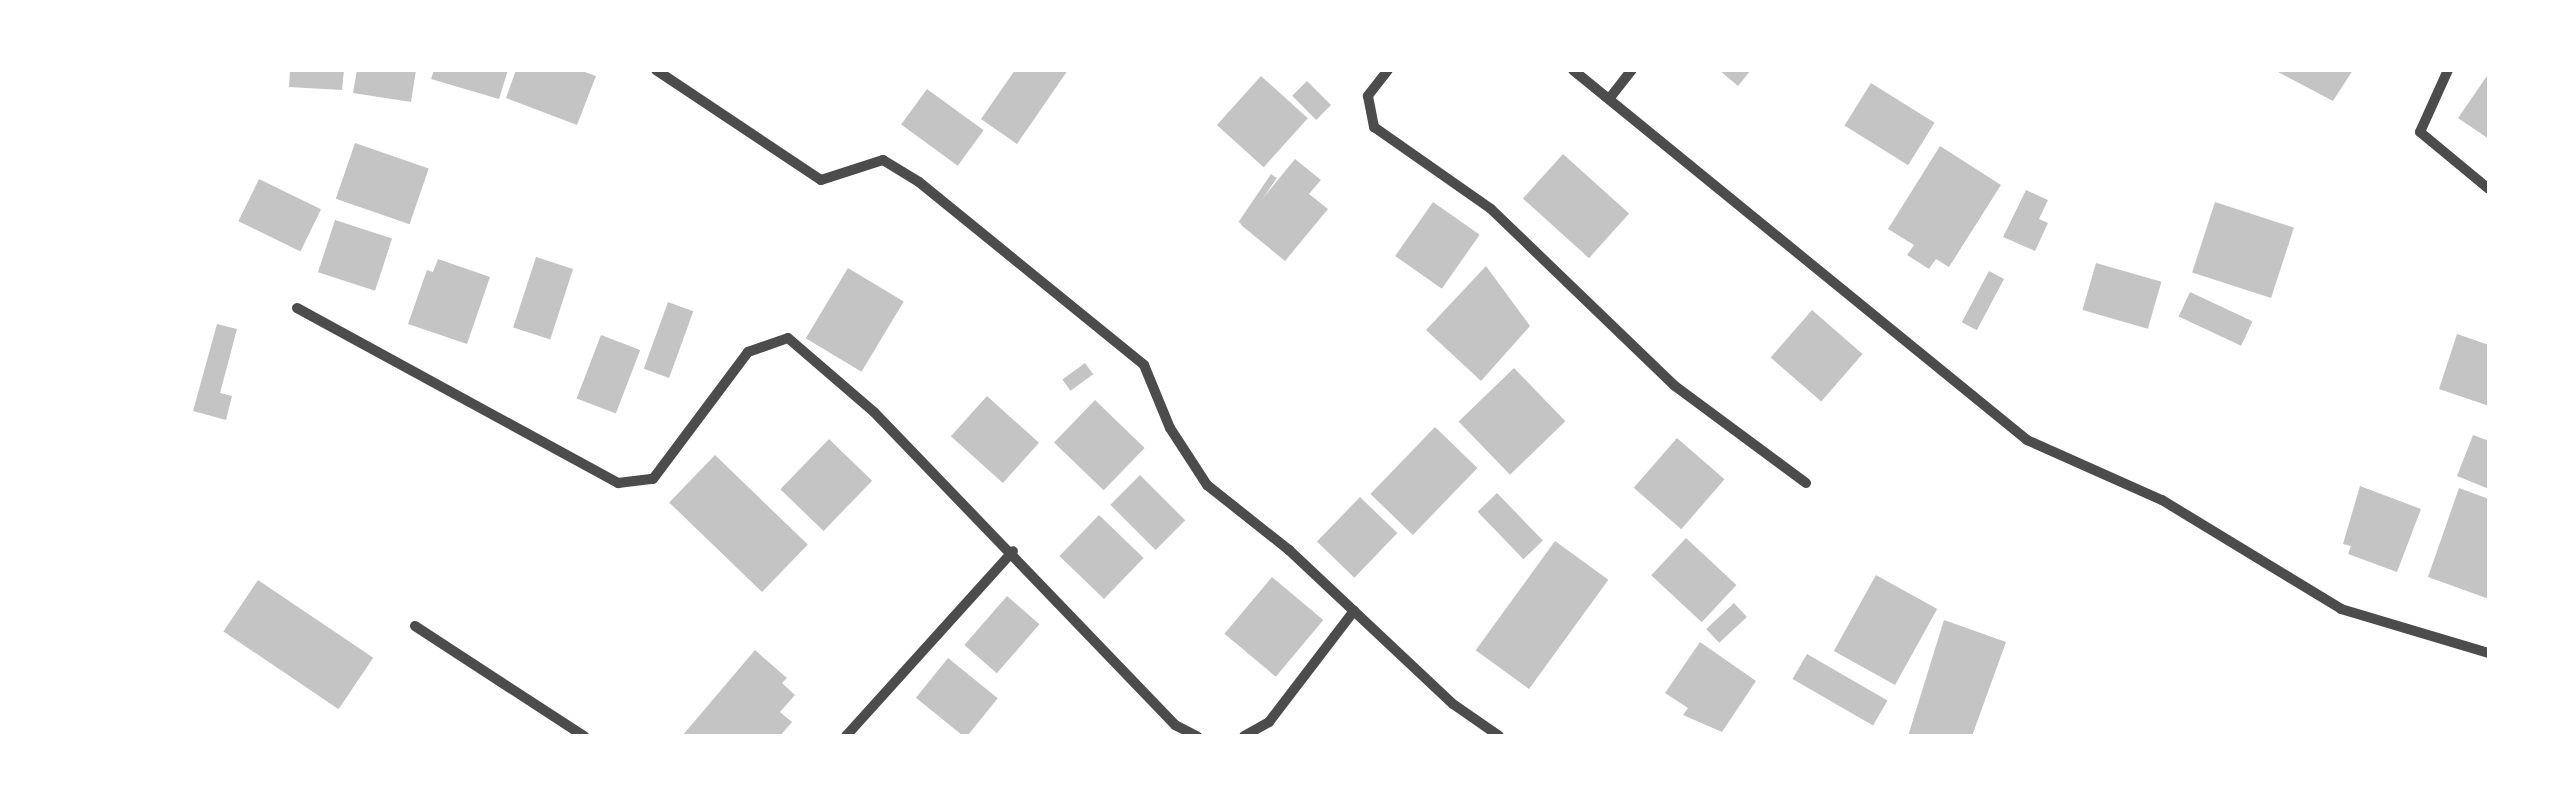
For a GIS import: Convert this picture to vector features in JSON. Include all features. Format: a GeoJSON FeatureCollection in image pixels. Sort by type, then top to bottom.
{"type":"FeatureCollection","features":[{"type":"Feature","properties":{"kind":"street"},"geometry":{"type":"LineString","coordinates":[[656,70],[820,180],[883,160],[919,182],[1144,365],[1170,428],[1206,486],[1354,611],[1453,704],[1499,736]]}},
{"type":"Feature","properties":{"kind":"street"},"geometry":{"type":"LineString","coordinates":[[1388,70],[1368,96],[1374,126],[1490,208],[1675,386],[1806,483]]}},
{"type":"Feature","properties":{"kind":"street"},"geometry":{"type":"LineString","coordinates":[[1573,70],[2027,440],[2162,500],[2341,609],[2489,653]]}},
{"type":"Feature","properties":{"kind":"street"},"geometry":{"type":"LineString","coordinates":[[1609,99],[1632,70]]}},
{"type":"Feature","properties":{"kind":"street"},"geometry":{"type":"LineString","coordinates":[[2448,70],[2420,132],[2489,189]]}},
{"type":"Feature","properties":{"kind":"street"},"geometry":{"type":"LineString","coordinates":[[297,308],[618,483],[653,480],[748,352],[788,338],[874,412],[1013,551],[1175,725],[1198,736]]}},
{"type":"Feature","properties":{"kind":"street"},"geometry":{"type":"LineString","coordinates":[[846,736],[1013,551]]}},
{"type":"Feature","properties":{"kind":"street"},"geometry":{"type":"LineString","coordinates":[[1244,736],[1269,722],[1354,611]]}},
{"type":"Feature","properties":{"kind":"street"},"geometry":{"type":"LineString","coordinates":[[415,626],[584,736]]}},
{"type":"Feature","properties":{"kind":"building"},"geometry":{"type":"Polygon","coordinates":[[[290,70],[344,70],[342,90],[289,87],[290,70]]]}},
{"type":"Feature","properties":{"kind":"building"},"geometry":{"type":"Polygon","coordinates":[[[357,70],[416,70],[411,102],[353,93],[357,70]]]}},
{"type":"Feature","properties":{"kind":"building"},"geometry":{"type":"Polygon","coordinates":[[[434,70],[508,70],[499,99],[431,79],[434,70]]]}},
{"type":"Feature","properties":{"kind":"building"},"geometry":{"type":"Polygon","coordinates":[[[516,70],[579,70],[596,76],[577,125],[506,98],[516,70]]]}},
{"type":"Feature","properties":{"kind":"building"},"geometry":{"type":"Polygon","coordinates":[[[1015,70],[1068,70],[1017,144],[981,119],[1015,70]]]}},
{"type":"Feature","properties":{"kind":"building"},"geometry":{"type":"Polygon","coordinates":[[[1719,70],[1751,70],[1738,86],[1719,70]]]}},
{"type":"Feature","properties":{"kind":"building"},"geometry":{"type":"Polygon","coordinates":[[[2274,70],[2353,70],[2333,101],[2274,70]]]}},
{"type":"Feature","properties":{"kind":"building"},"geometry":{"type":"Polygon","coordinates":[[[2489,73],[2489,139],[2458,118],[2489,73]]]}},
{"type":"Feature","properties":{"kind":"building"},"geometry":{"type":"Polygon","coordinates":[[[1261,76],[1308,118],[1264,167],[1217,125],[1261,76]]]}},
{"type":"Feature","properties":{"kind":"building"},"geometry":{"type":"Polygon","coordinates":[[[1307,81],[1331,105],[1316,120],[1292,96],[1307,81]]]}},
{"type":"Feature","properties":{"kind":"building"},"geometry":{"type":"Polygon","coordinates":[[[1871,83],[1935,123],[1908,165],[1845,125],[1871,83]]]}},
{"type":"Feature","properties":{"kind":"building"},"geometry":{"type":"Polygon","coordinates":[[[927,89],[984,130],[958,166],[901,125],[927,89]]]}},
{"type":"Feature","properties":{"kind":"building"},"geometry":{"type":"Polygon","coordinates":[[[355,143],[429,168],[410,224],[336,199],[355,143]]]}},
{"type":"Feature","properties":{"kind":"building"},"geometry":{"type":"Polygon","coordinates":[[[1940,146],[2001,185],[1949,267],[1936,259],[1929,269],[1907,255],[1914,245],[1888,229],[1940,146]]]}},
{"type":"Feature","properties":{"kind":"building"},"geometry":{"type":"Polygon","coordinates":[[[1563,154],[1629,214],[1589,258],[1523,199],[1563,154]]]}},
{"type":"Feature","properties":{"kind":"building"},"geometry":{"type":"Polygon","coordinates":[[[1295,159],[1321,180],[1309,194],[1328,209],[1285,261],[1241,225],[1295,159]]]}},
{"type":"Feature","properties":{"kind":"building"},"geometry":{"type":"Polygon","coordinates":[[[1271,174],[1277,178],[1244,226],[1239,222],[1271,174]]]}},
{"type":"Feature","properties":{"kind":"building"},"geometry":{"type":"Polygon","coordinates":[[[259,179],[321,209],[300,251],[238,221],[259,179]]]}},
{"type":"Feature","properties":{"kind":"building"},"geometry":{"type":"Polygon","coordinates":[[[2026,190],[2048,200],[2039,219],[2048,223],[2035,251],[2003,237],[2026,190]]]}},
{"type":"Feature","properties":{"kind":"building"},"geometry":{"type":"Polygon","coordinates":[[[1433,202],[1480,235],[1442,289],[1395,256],[1433,202]]]}},
{"type":"Feature","properties":{"kind":"building"},"geometry":{"type":"Polygon","coordinates":[[[2215,202],[2294,228],[2271,298],[2192,272],[2215,202]]]}},
{"type":"Feature","properties":{"kind":"building"},"geometry":{"type":"Polygon","coordinates":[[[335,220],[392,239],[375,291],[318,272],[335,220]]]}},
{"type":"Feature","properties":{"kind":"building"},"geometry":{"type":"Polygon","coordinates":[[[536,257],[573,269],[550,339],[513,327],[536,257]]]}},
{"type":"Feature","properties":{"kind":"building"},"geometry":{"type":"Polygon","coordinates":[[[438,259],[490,277],[467,344],[408,324],[427,270],[433,272],[438,259]]]}},
{"type":"Feature","properties":{"kind":"building"},"geometry":{"type":"Polygon","coordinates":[[[2096,263],[2161,282],[2148,329],[2082,310],[2096,263]]]}},
{"type":"Feature","properties":{"kind":"building"},"geometry":{"type":"Polygon","coordinates":[[[1486,266],[1530,326],[1481,381],[1426,330],[1486,266]]]}},
{"type":"Feature","properties":{"kind":"building"},"geometry":{"type":"Polygon","coordinates":[[[848,268],[904,301],[861,372],[806,338],[848,268]]]}},
{"type":"Feature","properties":{"kind":"building"},"geometry":{"type":"Polygon","coordinates":[[[1989,271],[2004,279],[1977,330],[1962,322],[1989,271]]]}},
{"type":"Feature","properties":{"kind":"building"},"geometry":{"type":"Polygon","coordinates":[[[2190,292],[2253,321],[2241,346],[2179,316],[2190,292]]]}},
{"type":"Feature","properties":{"kind":"building"},"geometry":{"type":"Polygon","coordinates":[[[668,302],[693,311],[669,378],[644,369],[668,302]]]}},
{"type":"Feature","properties":{"kind":"building"},"geometry":{"type":"Polygon","coordinates":[[[1812,310],[1863,354],[1821,402],[1771,358],[1812,310]]]}},
{"type":"Feature","properties":{"kind":"building"},"geometry":{"type":"Polygon","coordinates":[[[217,324],[237,329],[220,393],[232,396],[226,420],[193,411],[217,324]]]}},
{"type":"Feature","properties":{"kind":"building"},"geometry":{"type":"Polygon","coordinates":[[[2457,334],[2489,345],[2489,406],[2439,389],[2457,334]]]}},
{"type":"Feature","properties":{"kind":"building"},"geometry":{"type":"Polygon","coordinates":[[[601,335],[640,350],[616,414],[577,398],[601,335]]]}},
{"type":"Feature","properties":{"kind":"building"},"geometry":{"type":"Polygon","coordinates":[[[1085,363],[1093,374],[1071,391],[1062,379],[1085,363]]]}},
{"type":"Feature","properties":{"kind":"building"},"geometry":{"type":"Polygon","coordinates":[[[1514,368],[1565,421],[1510,475],[1459,421],[1514,368]]]}},
{"type":"Feature","properties":{"kind":"building"},"geometry":{"type":"Polygon","coordinates":[[[987,396],[1039,443],[1003,483],[951,436],[987,396]]]}},
{"type":"Feature","properties":{"kind":"building"},"geometry":{"type":"Polygon","coordinates":[[[1095,400],[1145,448],[1104,490],[1054,442],[1095,400]]]}},
{"type":"Feature","properties":{"kind":"building"},"geometry":{"type":"Polygon","coordinates":[[[1435,427],[1477,468],[1413,535],[1370,494],[1435,427]]]}},
{"type":"Feature","properties":{"kind":"building"},"geometry":{"type":"Polygon","coordinates":[[[2473,435],[2489,441],[2489,489],[2457,476],[2473,435]]]}},
{"type":"Feature","properties":{"kind":"building"},"geometry":{"type":"Polygon","coordinates":[[[1677,438],[1725,479],[1681,529],[1634,488],[1677,438]]]}},
{"type":"Feature","properties":{"kind":"building"},"geometry":{"type":"Polygon","coordinates":[[[829,439],[872,481],[824,531],[780,489],[829,439]]]}},
{"type":"Feature","properties":{"kind":"building"},"geometry":{"type":"Polygon","coordinates":[[[715,455],[808,545],[762,592],[669,502],[715,455]]]}},
{"type":"Feature","properties":{"kind":"building"},"geometry":{"type":"Polygon","coordinates":[[[1140,475],[1185,520],[1156,550],[1110,505],[1140,475]]]}},
{"type":"Feature","properties":{"kind":"building"},"geometry":{"type":"Polygon","coordinates":[[[2360,486],[2421,509],[2397,572],[2348,554],[2351,546],[2343,544],[2360,486]]]}},
{"type":"Feature","properties":{"kind":"building"},"geometry":{"type":"Polygon","coordinates":[[[2459,488],[2489,499],[2489,599],[2428,577],[2459,488]]]}},
{"type":"Feature","properties":{"kind":"building"},"geometry":{"type":"Polygon","coordinates":[[[1497,493],[1543,540],[1523,559],[1478,512],[1497,493]]]}},
{"type":"Feature","properties":{"kind":"building"},"geometry":{"type":"Polygon","coordinates":[[[1360,497],[1397,533],[1354,578],[1317,542],[1360,497]]]}},
{"type":"Feature","properties":{"kind":"building"},"geometry":{"type":"Polygon","coordinates":[[[1099,515],[1144,558],[1104,599],[1059,556],[1099,515]]]}},
{"type":"Feature","properties":{"kind":"building"},"geometry":{"type":"Polygon","coordinates":[[[1686,538],[1736,585],[1702,622],[1651,575],[1686,538]]]}},
{"type":"Feature","properties":{"kind":"building"},"geometry":{"type":"Polygon","coordinates":[[[1555,541],[1608,580],[1529,689],[1476,650],[1555,541]]]}},
{"type":"Feature","properties":{"kind":"building"},"geometry":{"type":"Polygon","coordinates":[[[1876,575],[1937,609],[1895,685],[1834,651],[1876,575]]]}},
{"type":"Feature","properties":{"kind":"building"},"geometry":{"type":"Polygon","coordinates":[[[1272,577],[1323,620],[1276,677],[1224,634],[1272,577]]]}},
{"type":"Feature","properties":{"kind":"building"},"geometry":{"type":"Polygon","coordinates":[[[258,580],[373,658],[339,709],[223,631],[258,580]]]}},
{"type":"Feature","properties":{"kind":"building"},"geometry":{"type":"Polygon","coordinates":[[[1007,596],[1039,624],[997,673],[964,645],[1007,596]]]}},
{"type":"Feature","properties":{"kind":"building"},"geometry":{"type":"Polygon","coordinates":[[[1734,603],[1747,617],[1719,643],[1706,629],[1734,603]]]}},
{"type":"Feature","properties":{"kind":"building"},"geometry":{"type":"Polygon","coordinates":[[[1944,620],[2006,642],[1972,736],[1908,736],[1944,620]]]}},
{"type":"Feature","properties":{"kind":"building"},"geometry":{"type":"Polygon","coordinates":[[[1700,642],[1756,681],[1722,732],[1683,715],[1688,708],[1665,693],[1700,642]]]}},
{"type":"Feature","properties":{"kind":"building"},"geometry":{"type":"Polygon","coordinates":[[[755,650],[787,678],[782,683],[795,695],[780,712],[792,722],[780,736],[682,736],[755,650]]]}},
{"type":"Feature","properties":{"kind":"building"},"geometry":{"type":"Polygon","coordinates":[[[1807,654],[1888,700],[1873,726],[1792,679],[1807,654]]]}},
{"type":"Feature","properties":{"kind":"building"},"geometry":{"type":"Polygon","coordinates":[[[948,658],[998,698],[963,736],[916,698],[948,658]]]}}]}
